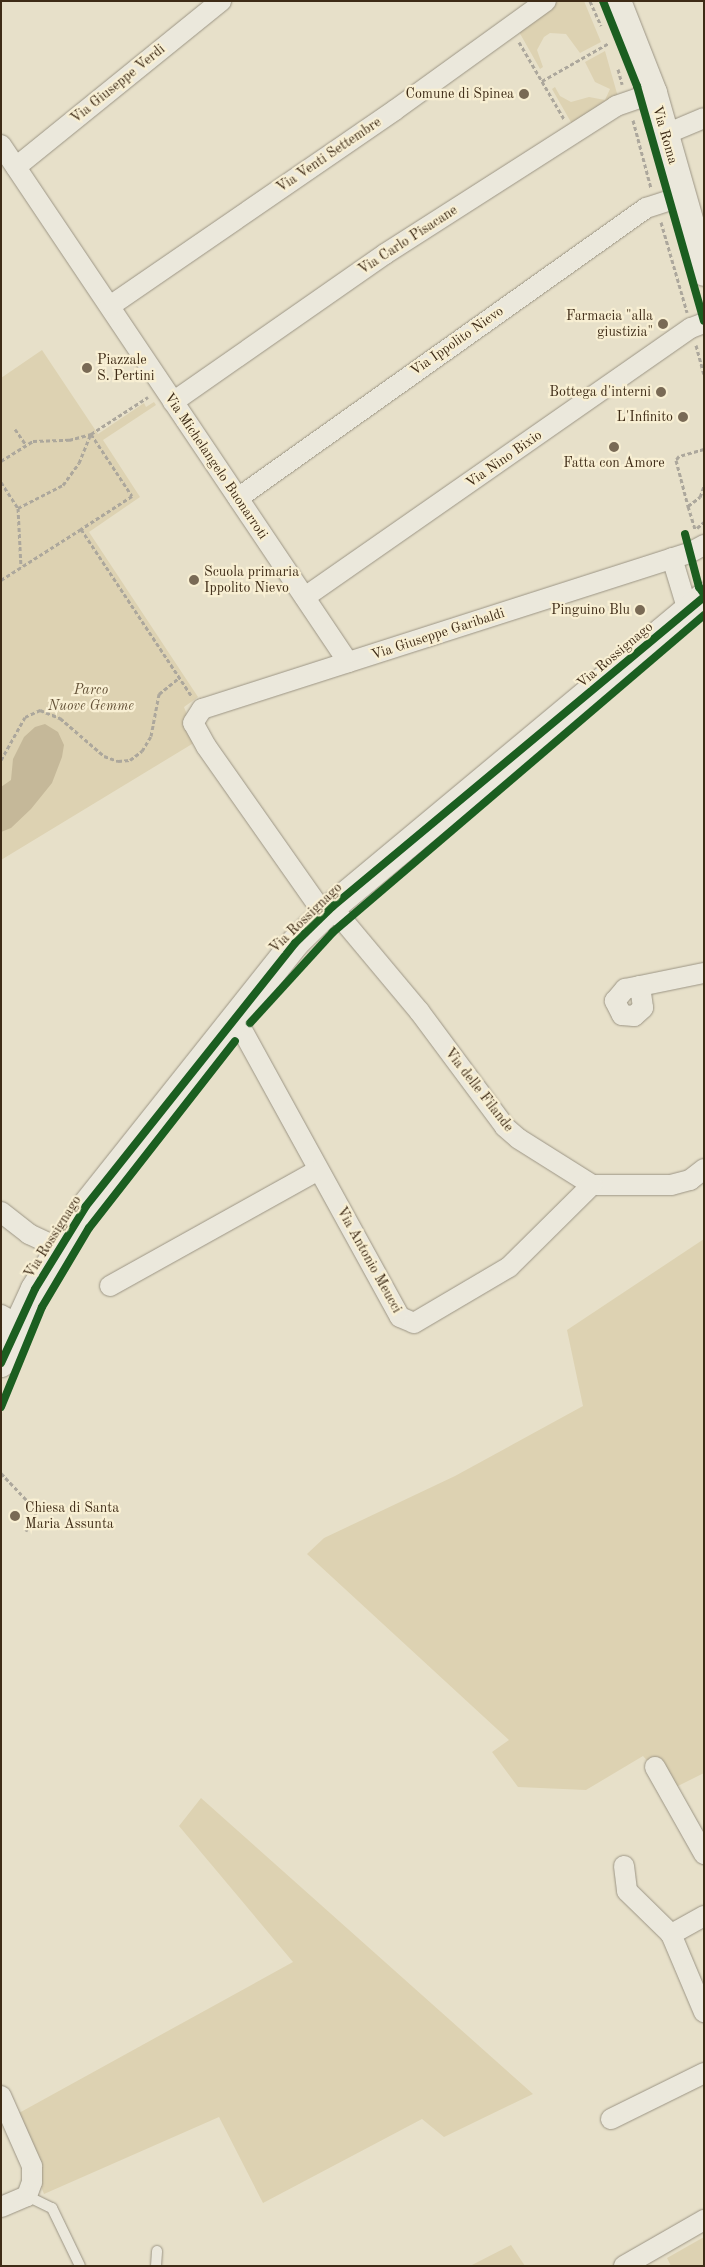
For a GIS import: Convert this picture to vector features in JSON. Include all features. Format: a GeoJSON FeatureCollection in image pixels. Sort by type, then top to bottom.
{"type":"FeatureCollection","features":[{"type":"Feature","properties":{"kind":"street","name":"Via Giuseppe Verdi"},"geometry":{"type":"LineString","coordinates":[[16,167],[221,1]]}},
{"type":"Feature","properties":{"kind":"street","name":"Via Venti Settembre"},"geometry":{"type":"LineString","coordinates":[[110,306],[395,110],[546,1]]}},
{"type":"Feature","properties":{"kind":"street","name":"Via Roma"},"geometry":{"type":"LineString","coordinates":[[617,1],[653,93],[704,270]]}},
{"type":"Feature","properties":{"kind":"street","name":"Via Carlo Pisacane"},"geometry":{"type":"LineString","coordinates":[[173,402],[385,254],[616,106],[653,93]]}},
{"type":"Feature","properties":{"kind":"street"},"geometry":{"type":"LineString","coordinates":[[666,134],[704,118]]}},
{"type":"Feature","properties":{"kind":"street","name":"Via Michelangelo Buonarroti"},"geometry":{"type":"LineString","coordinates":[[1,145],[348,662]]}},
{"type":"Feature","properties":{"kind":"street","name":"Via Ippolito Nievo"},"geometry":{"type":"LineString","coordinates":[[238,498],[646,208],[683,196]]}},
{"type":"Feature","properties":{"kind":"street","name":"Via Nino Bixio"},"geometry":{"type":"LineString","coordinates":[[305,598],[692,328],[696,321]]}},
{"type":"Feature","properties":{"kind":"street"},"geometry":{"type":"LineString","coordinates":[[693,548],[696,604]]}},
{"type":"Feature","properties":{"kind":"street","name":"Via Giuseppe Garibaldi"},"geometry":{"type":"LineString","coordinates":[[198,716],[348,662],[693,548]]}},
{"type":"Feature","properties":{"kind":"street","name":"Via Rossignago"},"geometry":{"type":"LineString","coordinates":[[1,1363],[9,1320],[92,1198],[282,958],[328,911],[696,604]]}},
{"type":"Feature","properties":{"kind":"street","name":"Via delle Filande"},"geometry":{"type":"LineString","coordinates":[[198,716],[328,911],[419,1011],[505,1127],[552,1162],[592,1184],[671,1185],[690,1180],[704,1170]]}},
{"type":"Feature","properties":{"kind":"street"},"geometry":{"type":"LineString","coordinates":[[640,986],[704,973]]}},
{"type":"Feature","properties":{"kind":"street","name":"Via Antonio Meucci"},"geometry":{"type":"LineString","coordinates":[[235,1017],[400,1317],[414,1323],[509,1267],[592,1184]]}},
{"type":"Feature","properties":{"kind":"street"},"geometry":{"type":"LineString","coordinates":[[110,1286],[318,1170]]}},
{"type":"Feature","properties":{"kind":"street"},"geometry":{"type":"LineString","coordinates":[[1,1212],[29,1234],[59,1248]]}},
{"type":"Feature","properties":{"kind":"street"},"geometry":{"type":"LineString","coordinates":[[656,1767],[704,1854]]}},
{"type":"Feature","properties":{"kind":"street"},"geometry":{"type":"LineString","coordinates":[[624,1866],[627,1891],[671,1934],[704,2012]]}},
{"type":"Feature","properties":{"kind":"street"},"geometry":{"type":"LineString","coordinates":[[671,1934],[704,1916]]}},
{"type":"Feature","properties":{"kind":"street"},"geometry":{"type":"LineString","coordinates":[[611,2119],[704,2073]]}},
{"type":"Feature","properties":{"kind":"street"},"geometry":{"type":"LineString","coordinates":[[1,2096],[32,2166],[32,2182],[27,2196],[1,2207]]}},
{"type":"Feature","properties":{"kind":"street"},"geometry":{"type":"LineString","coordinates":[[624,2266],[644,2261],[704,2220]]}},
{"type":"Feature","properties":{"kind":"lane"},"geometry":{"type":"LineString","coordinates":[[27,2196],[52,2208],[80,2266]]}},
{"type":"Feature","properties":{"kind":"lane"},"geometry":{"type":"LineString","coordinates":[[156,2250],[156,2266]]}},
{"type":"Feature","properties":{"kind":"path"},"geometry":{"type":"LineString","coordinates":[[514,33],[573,134]]}},
{"type":"Feature","properties":{"kind":"path"},"geometry":{"type":"LineString","coordinates":[[542,81],[608,43]]}},
{"type":"Feature","properties":{"kind":"path"},"geometry":{"type":"LineString","coordinates":[[630,112],[652,191]]}},
{"type":"Feature","properties":{"kind":"path"},"geometry":{"type":"LineString","coordinates":[[659,216],[696,321]]}},
{"type":"Feature","properties":{"kind":"path"},"geometry":{"type":"LineString","coordinates":[[695,342],[704,374]]}},
{"type":"Feature","properties":{"kind":"path"},"geometry":{"type":"LineString","coordinates":[[1,461],[33,441],[69,440],[91,434],[152,394]]}},
{"type":"Feature","properties":{"kind":"path"},"geometry":{"type":"LineString","coordinates":[[16,429],[26,445]]}},
{"type":"Feature","properties":{"kind":"path"},"geometry":{"type":"LineString","coordinates":[[18,508],[63,485],[79,463],[91,434]]}},
{"type":"Feature","properties":{"kind":"path"},"geometry":{"type":"LineString","coordinates":[[1,580],[132,496],[91,434]]}},
{"type":"Feature","properties":{"kind":"path"},"geometry":{"type":"LineString","coordinates":[[693,548],[688,506],[676,460],[679,456],[704,449]]}},
{"type":"Feature","properties":{"kind":"path"},"geometry":{"type":"LineString","coordinates":[[1,482],[18,508],[21,567]]}},
{"type":"Feature","properties":{"kind":"path"},"geometry":{"type":"LineString","coordinates":[[688,506],[700,497],[704,486]]}},
{"type":"Feature","properties":{"kind":"path"},"geometry":{"type":"LineString","coordinates":[[80,529],[179,678],[198,716]]}},
{"type":"Feature","properties":{"kind":"path"},"geometry":{"type":"LineString","coordinates":[[1,760],[25,717],[40,710],[60,718],[104,756],[118,761],[130,760],[142,751],[151,736],[159,694],[179,678]]}},
{"type":"Feature","properties":{"kind":"path"},"geometry":{"type":"LineString","coordinates":[[1,1473],[37,1511],[26,1531]]}},
{"type":"Feature","properties":{"kind":"green space"},"geometry":{"type":"Polygon","coordinates":[[[556,1],[584,1],[601,42],[580,53],[566,34],[550,33],[544,37],[537,50],[543,67],[540,69],[518,30],[556,1]]]}},
{"type":"Feature","properties":{"kind":"green space"},"geometry":{"type":"Polygon","coordinates":[[[605,51],[618,97],[572,124],[552,89],[555,87],[560,96],[571,102],[589,97],[605,100],[610,89],[595,82],[585,62],[605,51]]]}},
{"type":"Feature","properties":{"kind":"green space","name":"Parco Nuove Gemme"},"geometry":{"type":"Polygon","coordinates":[[[42,350],[98,434],[144,403],[146,407],[154,402],[156,405],[103,440],[140,497],[89,532],[198,697],[184,707],[197,741],[1,860],[1,378],[42,350]]]}},
{"type":"Feature","properties":{"kind":"green space"},"geometry":{"type":"Polygon","coordinates":[[[704,1239],[704,1773],[672,1789],[643,1756],[586,1790],[518,1787],[492,1752],[509,1740],[307,1554],[324,1538],[455,1476],[583,1406],[567,1330],[704,1239]]]}},
{"type":"Feature","properties":{"kind":"green space"},"geometry":{"type":"Polygon","coordinates":[[[201,1798],[533,2094],[444,2137],[422,2119],[263,2203],[219,2117],[44,2194],[36,2174],[40,2169],[19,2113],[293,1962],[179,1826],[201,1798]]]}},
{"type":"Feature","properties":{"kind":"green space"},"geometry":{"type":"Polygon","coordinates":[[[704,2237],[704,2266],[671,2266],[667,2258],[704,2237]]]}},
{"type":"Feature","properties":{"kind":"green space"},"geometry":{"type":"Polygon","coordinates":[[[511,2245],[525,2266],[470,2266],[511,2245]]]}},
{"type":"Feature","properties":{"kind":"shaded area"},"geometry":{"type":"Polygon","coordinates":[[[45,724],[58,732],[64,745],[62,757],[52,783],[31,809],[11,828],[1,832],[1,787],[11,780],[13,759],[24,737],[35,727],[45,724]]]}},
{"type":"Feature","properties":{"kind":"cycle path"},"geometry":{"type":"LineString","coordinates":[[603,1],[637,86],[704,321]]}},
{"type":"Feature","properties":{"kind":"cycle path"},"geometry":{"type":"LineString","coordinates":[[685,534],[699,587],[704,594]]}},
{"type":"Feature","properties":{"kind":"cycle path"},"geometry":{"type":"LineString","coordinates":[[1,1363],[35,1289],[86,1206],[295,943],[332,907],[704,597]]}},
{"type":"Feature","properties":{"kind":"cycle path"},"geometry":{"type":"LineString","coordinates":[[250,1023],[333,932],[704,615]]}},
{"type":"Feature","properties":{"kind":"cycle path"},"geometry":{"type":"LineString","coordinates":[[1,1407],[42,1307],[89,1228],[235,1041]]}},
{"type":"Feature","properties":{"kind":"place","name":"Comune di Spinea"},"geometry":{"type":"Point","coordinates":[524,94]}},
{"type":"Feature","properties":{"kind":"place","name":"Farmacia \"alla giustizia\""},"geometry":{"type":"Point","coordinates":[663,324]}},
{"type":"Feature","properties":{"kind":"place","name":"Piazzale S. Pertini"},"geometry":{"type":"Point","coordinates":[87,368]}},
{"type":"Feature","properties":{"kind":"place","name":"Bottega d'interni"},"geometry":{"type":"Point","coordinates":[661,392]}},
{"type":"Feature","properties":{"kind":"place","name":"L'Infinito"},"geometry":{"type":"Point","coordinates":[683,417]}},
{"type":"Feature","properties":{"kind":"place","name":"Fatta con Amore"},"geometry":{"type":"Point","coordinates":[614,447]}},
{"type":"Feature","properties":{"kind":"place","name":"Scuola primaria Ippolito Nievo"},"geometry":{"type":"Point","coordinates":[194,580]}},
{"type":"Feature","properties":{"kind":"place","name":"Pinguino Blu"},"geometry":{"type":"Point","coordinates":[640,610]}},
{"type":"Feature","properties":{"kind":"place","name":"Chiesa di Santa Maria Assunta"},"geometry":{"type":"Point","coordinates":[15,1516]}}]}
